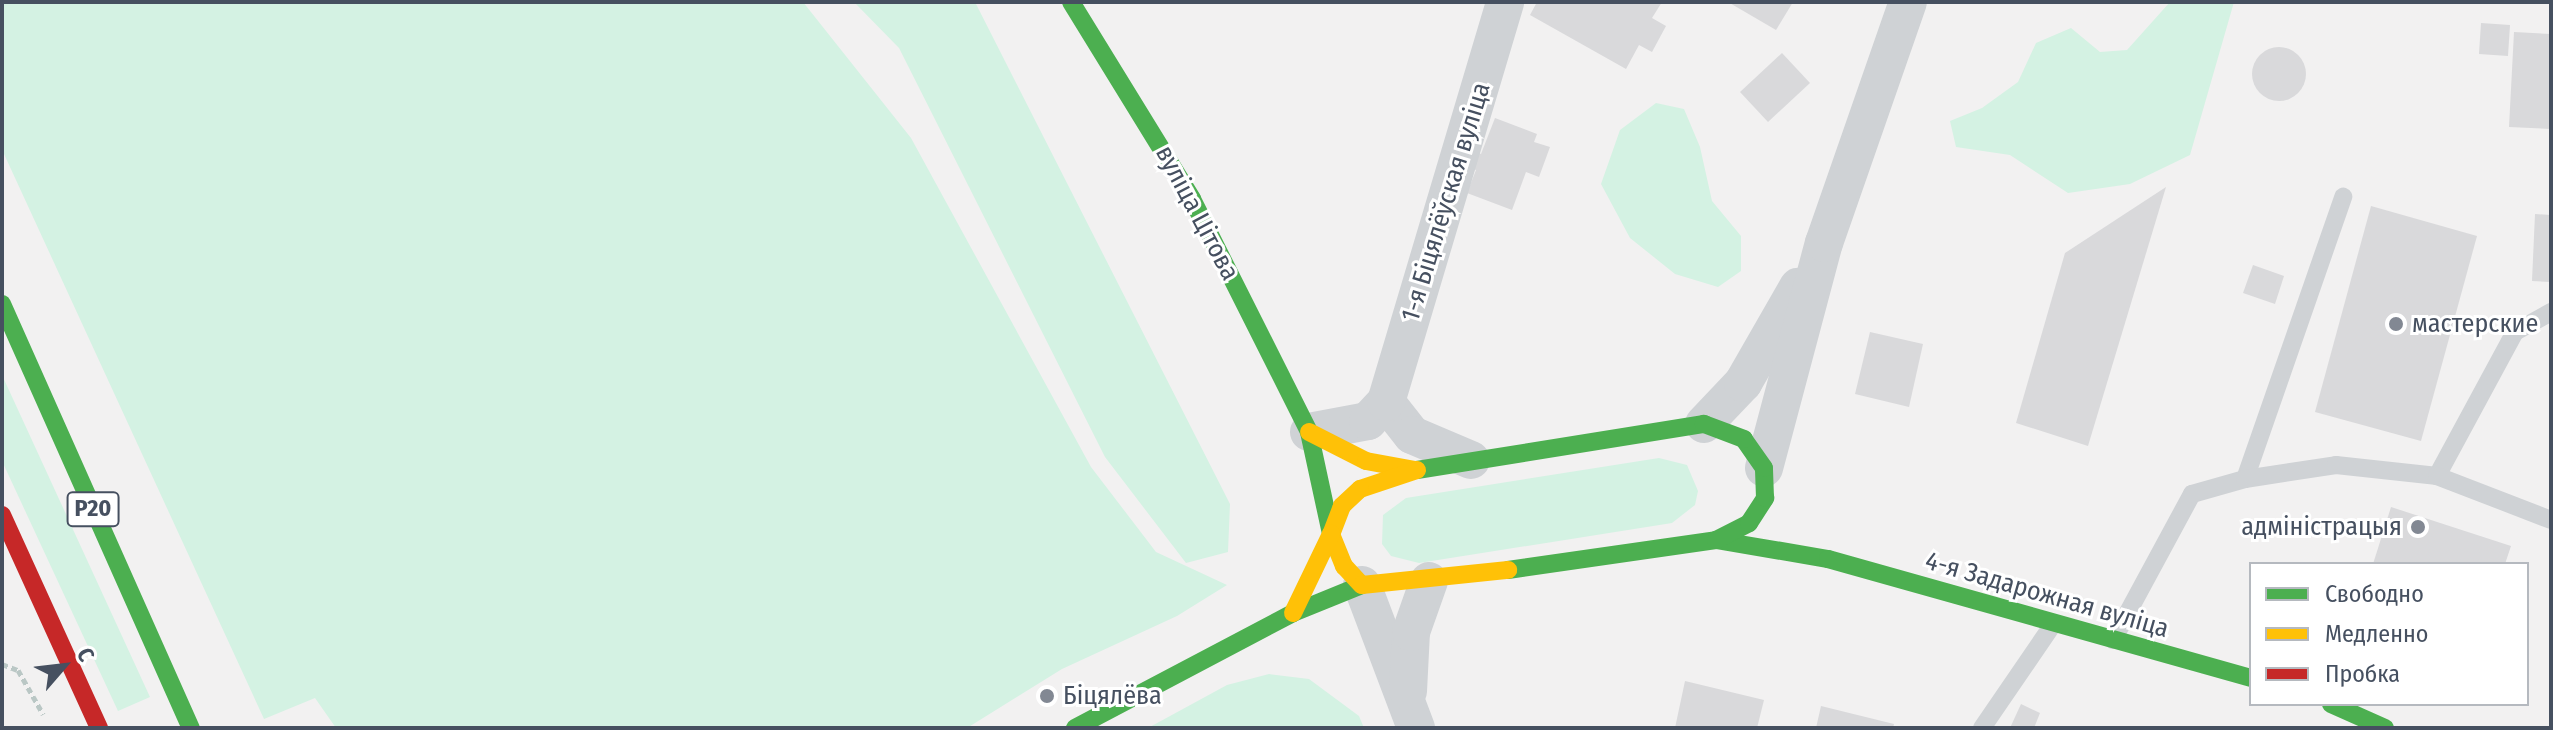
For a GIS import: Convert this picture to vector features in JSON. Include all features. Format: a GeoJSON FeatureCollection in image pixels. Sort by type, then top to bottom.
{"type":"FeatureCollection","features":[{"type":"Feature","properties":{"kind":"main road","name":"вуліца Цітова"},"geometry":{"type":"LineString","coordinates":[[1071,2],[1192,199],[1309,432],[1331,534],[1344,566],[1362,585]]}},
{"type":"Feature","properties":{"kind":"main road","name":"Р20"},"geometry":{"type":"LineString","coordinates":[[2,304],[188,721]]}},
{"type":"Feature","properties":{"kind":"main road"},"geometry":{"type":"LineString","coordinates":[[1293,613],[1342,506],[1360,489],[1415,470],[1704,424],[1744,439],[1783,516]]}},
{"type":"Feature","properties":{"kind":"main road"},"geometry":{"type":"LineString","coordinates":[[1309,432],[1366,461],[1415,470]]}},
{"type":"Feature","properties":{"kind":"main road"},"geometry":{"type":"LineString","coordinates":[[1075,728],[1293,613],[1362,585],[1429,581],[1716,540],[1749,523],[1764,483]]}},
{"type":"Feature","properties":{"kind":"main road"},"geometry":{"type":"LineString","coordinates":[[2,515],[99,728]]}},
{"type":"Feature","properties":{"kind":"main road","name":"4-я Задарожная вуліца"},"geometry":{"type":"LineString","coordinates":[[1801,533],[1828,559]]}},
{"type":"Feature","properties":{"kind":"main road","name":"4-я Задарожная вуліца"},"geometry":{"type":"LineString","coordinates":[[1716,540],[1828,559],[2112,642],[2249,677]]}},
{"type":"Feature","properties":{"kind":"main road"},"geometry":{"type":"LineString","coordinates":[[2336,706],[2385,728]]}},
{"type":"Feature","properties":{"kind":"street","name":"1-я Біцялёўская вуліца"},"geometry":{"type":"LineString","coordinates":[[1386,402],[1505,2]]}},
{"type":"Feature","properties":{"kind":"street"},"geometry":{"type":"LineString","coordinates":[[1764,483],[1824,243],[1908,2]]}},
{"type":"Feature","properties":{"kind":"street"},"geometry":{"type":"LineString","coordinates":[[1704,424],[1743,383],[1824,243]]}},
{"type":"Feature","properties":{"kind":"street"},"geometry":{"type":"LineString","coordinates":[[1309,432],[1368,421],[1386,402],[1412,435],[1471,460]]}},
{"type":"Feature","properties":{"kind":"street"},"geometry":{"type":"LineString","coordinates":[[1412,717],[1411,632],[1429,581]]}},
{"type":"Feature","properties":{"kind":"street"},"geometry":{"type":"LineString","coordinates":[[1362,585],[1412,717]]}},
{"type":"Feature","properties":{"kind":"lane"},"geometry":{"type":"LineString","coordinates":[[2245,479],[2343,197]]}},
{"type":"Feature","properties":{"kind":"lane"},"geometry":{"type":"LineString","coordinates":[[2437,476],[2515,332],[2551,312]]}},
{"type":"Feature","properties":{"kind":"lane"},"geometry":{"type":"LineString","coordinates":[[2112,642],[2192,494],[2245,479],[2336,465],[2437,476],[2551,520]]}},
{"type":"Feature","properties":{"kind":"lane"},"geometry":{"type":"LineString","coordinates":[[1982,728],[2054,623]]}},
{"type":"Feature","properties":{"kind":"path"},"geometry":{"type":"LineString","coordinates":[[2,664],[18,670],[51,728]]}},
{"type":"Feature","properties":{"kind":"green space"},"geometry":{"type":"Polygon","coordinates":[[[2,2],[803,2],[911,138],[1091,467],[1156,552],[1227,585],[1177,616],[1062,669],[967,728],[336,728],[315,698],[264,719],[4,154],[2,2]]]}},
{"type":"Feature","properties":{"kind":"green space"},"geometry":{"type":"Polygon","coordinates":[[[854,2],[975,2],[1230,504],[1228,552],[1186,563],[1105,457],[899,48],[854,2]]]}},
{"type":"Feature","properties":{"kind":"green space"},"geometry":{"type":"Polygon","coordinates":[[[2170,2],[2234,2],[2190,155],[2130,184],[2068,193],[2010,155],[1956,147],[1950,121],[1982,108],[2018,82],[2036,43],[2071,28],[2100,52],[2127,50],[2170,2]]]}},
{"type":"Feature","properties":{"kind":"green space"},"geometry":{"type":"Polygon","coordinates":[[[1656,103],[1684,109],[1700,147],[1712,201],[1741,236],[1741,271],[1718,287],[1675,274],[1630,238],[1601,184],[1620,130],[1656,103]]]}},
{"type":"Feature","properties":{"kind":"green space"},"geometry":{"type":"Polygon","coordinates":[[[2,375],[150,697],[118,711],[2,461],[2,375]]]}},
{"type":"Feature","properties":{"kind":"green space"},"geometry":{"type":"Polygon","coordinates":[[[1659,458],[1687,465],[1698,491],[1695,505],[1672,523],[1419,563],[1391,556],[1382,544],[1383,515],[1406,498],[1659,458]]]}},
{"type":"Feature","properties":{"kind":"green space"},"geometry":{"type":"Polygon","coordinates":[[[1269,674],[1309,679],[1359,716],[1364,728],[1148,728],[1227,685],[1269,674]]]}},
{"type":"Feature","properties":{"kind":"building"},"geometry":{"type":"Polygon","coordinates":[[[1537,2],[1662,2],[1652,18],[1666,26],[1652,52],[1639,45],[1626,69],[1530,15],[1537,2]]]}},
{"type":"Feature","properties":{"kind":"building"},"geometry":{"type":"Polygon","coordinates":[[[1728,2],[1793,2],[1776,30],[1728,2]]]}},
{"type":"Feature","properties":{"kind":"building"},"geometry":{"type":"Polygon","coordinates":[[[2481,23],[2510,25],[2508,56],[2479,54],[2481,23]]]}},
{"type":"Feature","properties":{"kind":"building"},"geometry":{"type":"Polygon","coordinates":[[[2514,32],[2551,34],[2551,129],[2509,127],[2514,32]]]}},
{"type":"Feature","properties":{"kind":"building"},"geometry":{"type":"Polygon","coordinates":[[[2279,47],[2298,55],[2306,74],[2298,93],[2279,101],[2260,93],[2252,74],[2260,55],[2279,47]]]}},
{"type":"Feature","properties":{"kind":"building"},"geometry":{"type":"Polygon","coordinates":[[[1782,53],[1810,83],[1768,122],[1740,92],[1782,53]]]}},
{"type":"Feature","properties":{"kind":"building"},"geometry":{"type":"Polygon","coordinates":[[[1495,118],[1537,134],[1534,142],[1550,147],[1539,177],[1526,172],[1512,210],[1467,193],[1476,170],[1467,167],[1474,151],[1481,154],[1495,118]]]}},
{"type":"Feature","properties":{"kind":"building"},"geometry":{"type":"Polygon","coordinates":[[[2166,187],[2088,446],[2016,423],[2065,253],[2166,187]]]}},
{"type":"Feature","properties":{"kind":"building","name":"мастерские"},"geometry":{"type":"Polygon","coordinates":[[[2371,206],[2477,236],[2421,441],[2315,412],[2371,206]]]}},
{"type":"Feature","properties":{"kind":"building"},"geometry":{"type":"Polygon","coordinates":[[[2535,214],[2551,215],[2551,282],[2532,281],[2535,214]]]}},
{"type":"Feature","properties":{"kind":"building"},"geometry":{"type":"Polygon","coordinates":[[[2253,265],[2284,276],[2275,304],[2243,293],[2253,265]]]}},
{"type":"Feature","properties":{"kind":"building"},"geometry":{"type":"Polygon","coordinates":[[[1870,332],[1923,344],[1909,407],[1855,394],[1870,332]]]}},
{"type":"Feature","properties":{"kind":"building","name":"адміністрацыя"},"geometry":{"type":"Polygon","coordinates":[[[2391,507],[2511,546],[2506,562],[2374,562],[2391,507]]]}},
{"type":"Feature","properties":{"kind":"building"},"geometry":{"type":"Polygon","coordinates":[[[1685,681],[1764,700],[1757,728],[1675,728],[1685,681]]]}},
{"type":"Feature","properties":{"kind":"building"},"geometry":{"type":"Polygon","coordinates":[[[2021,704],[2040,713],[2034,728],[2010,728],[2021,704]]]}},
{"type":"Feature","properties":{"kind":"building"},"geometry":{"type":"Polygon","coordinates":[[[1821,706],[1894,724],[1893,728],[1816,728],[1821,706]]]}},
{"type":"Feature","properties":{"kind":"traffic: fast"},"geometry":{"type":"LineString","coordinates":[[1071,2],[1192,199],[1309,432],[1331,534]]}},
{"type":"Feature","properties":{"kind":"traffic: fast"},"geometry":{"type":"LineString","coordinates":[[2,304],[191,728]]}},
{"type":"Feature","properties":{"kind":"traffic: fast"},"geometry":{"type":"LineString","coordinates":[[1508,570],[1716,540],[1749,523],[1765,498],[1764,468],[1744,439],[1704,424]]}},
{"type":"Feature","properties":{"kind":"traffic: fast"},"geometry":{"type":"LineString","coordinates":[[1417,470],[1704,424]]}},
{"type":"Feature","properties":{"kind":"traffic: fast"},"geometry":{"type":"LineString","coordinates":[[1716,540],[1828,559],[2249,677]]}},
{"type":"Feature","properties":{"kind":"traffic: fast"},"geometry":{"type":"LineString","coordinates":[[1075,728],[1293,613],[1362,585]]}},
{"type":"Feature","properties":{"kind":"traffic: fast"},"geometry":{"type":"LineString","coordinates":[[2336,706],[2385,728]]}},
{"type":"Feature","properties":{"kind":"traffic: slow"},"geometry":{"type":"LineString","coordinates":[[1309,432],[1366,461],[1415,470]]}},
{"type":"Feature","properties":{"kind":"traffic: slow"},"geometry":{"type":"LineString","coordinates":[[1417,470],[1360,489],[1342,506],[1331,534],[1344,566],[1362,585],[1508,570]]}},
{"type":"Feature","properties":{"kind":"traffic: slow"},"geometry":{"type":"LineString","coordinates":[[1293,613],[1331,534]]}},
{"type":"Feature","properties":{"kind":"traffic: jam"},"geometry":{"type":"LineString","coordinates":[[2,515],[99,728]]}},
{"type":"Feature","properties":{"kind":"place","name":"мастерские"},"geometry":{"type":"Point","coordinates":[2396,324]}},
{"type":"Feature","properties":{"kind":"place","name":"адміністрацыя"},"geometry":{"type":"Point","coordinates":[2418,527]}},
{"type":"Feature","properties":{"kind":"place","name":"Біцялёва"},"geometry":{"type":"Point","coordinates":[1047,696]}}]}
